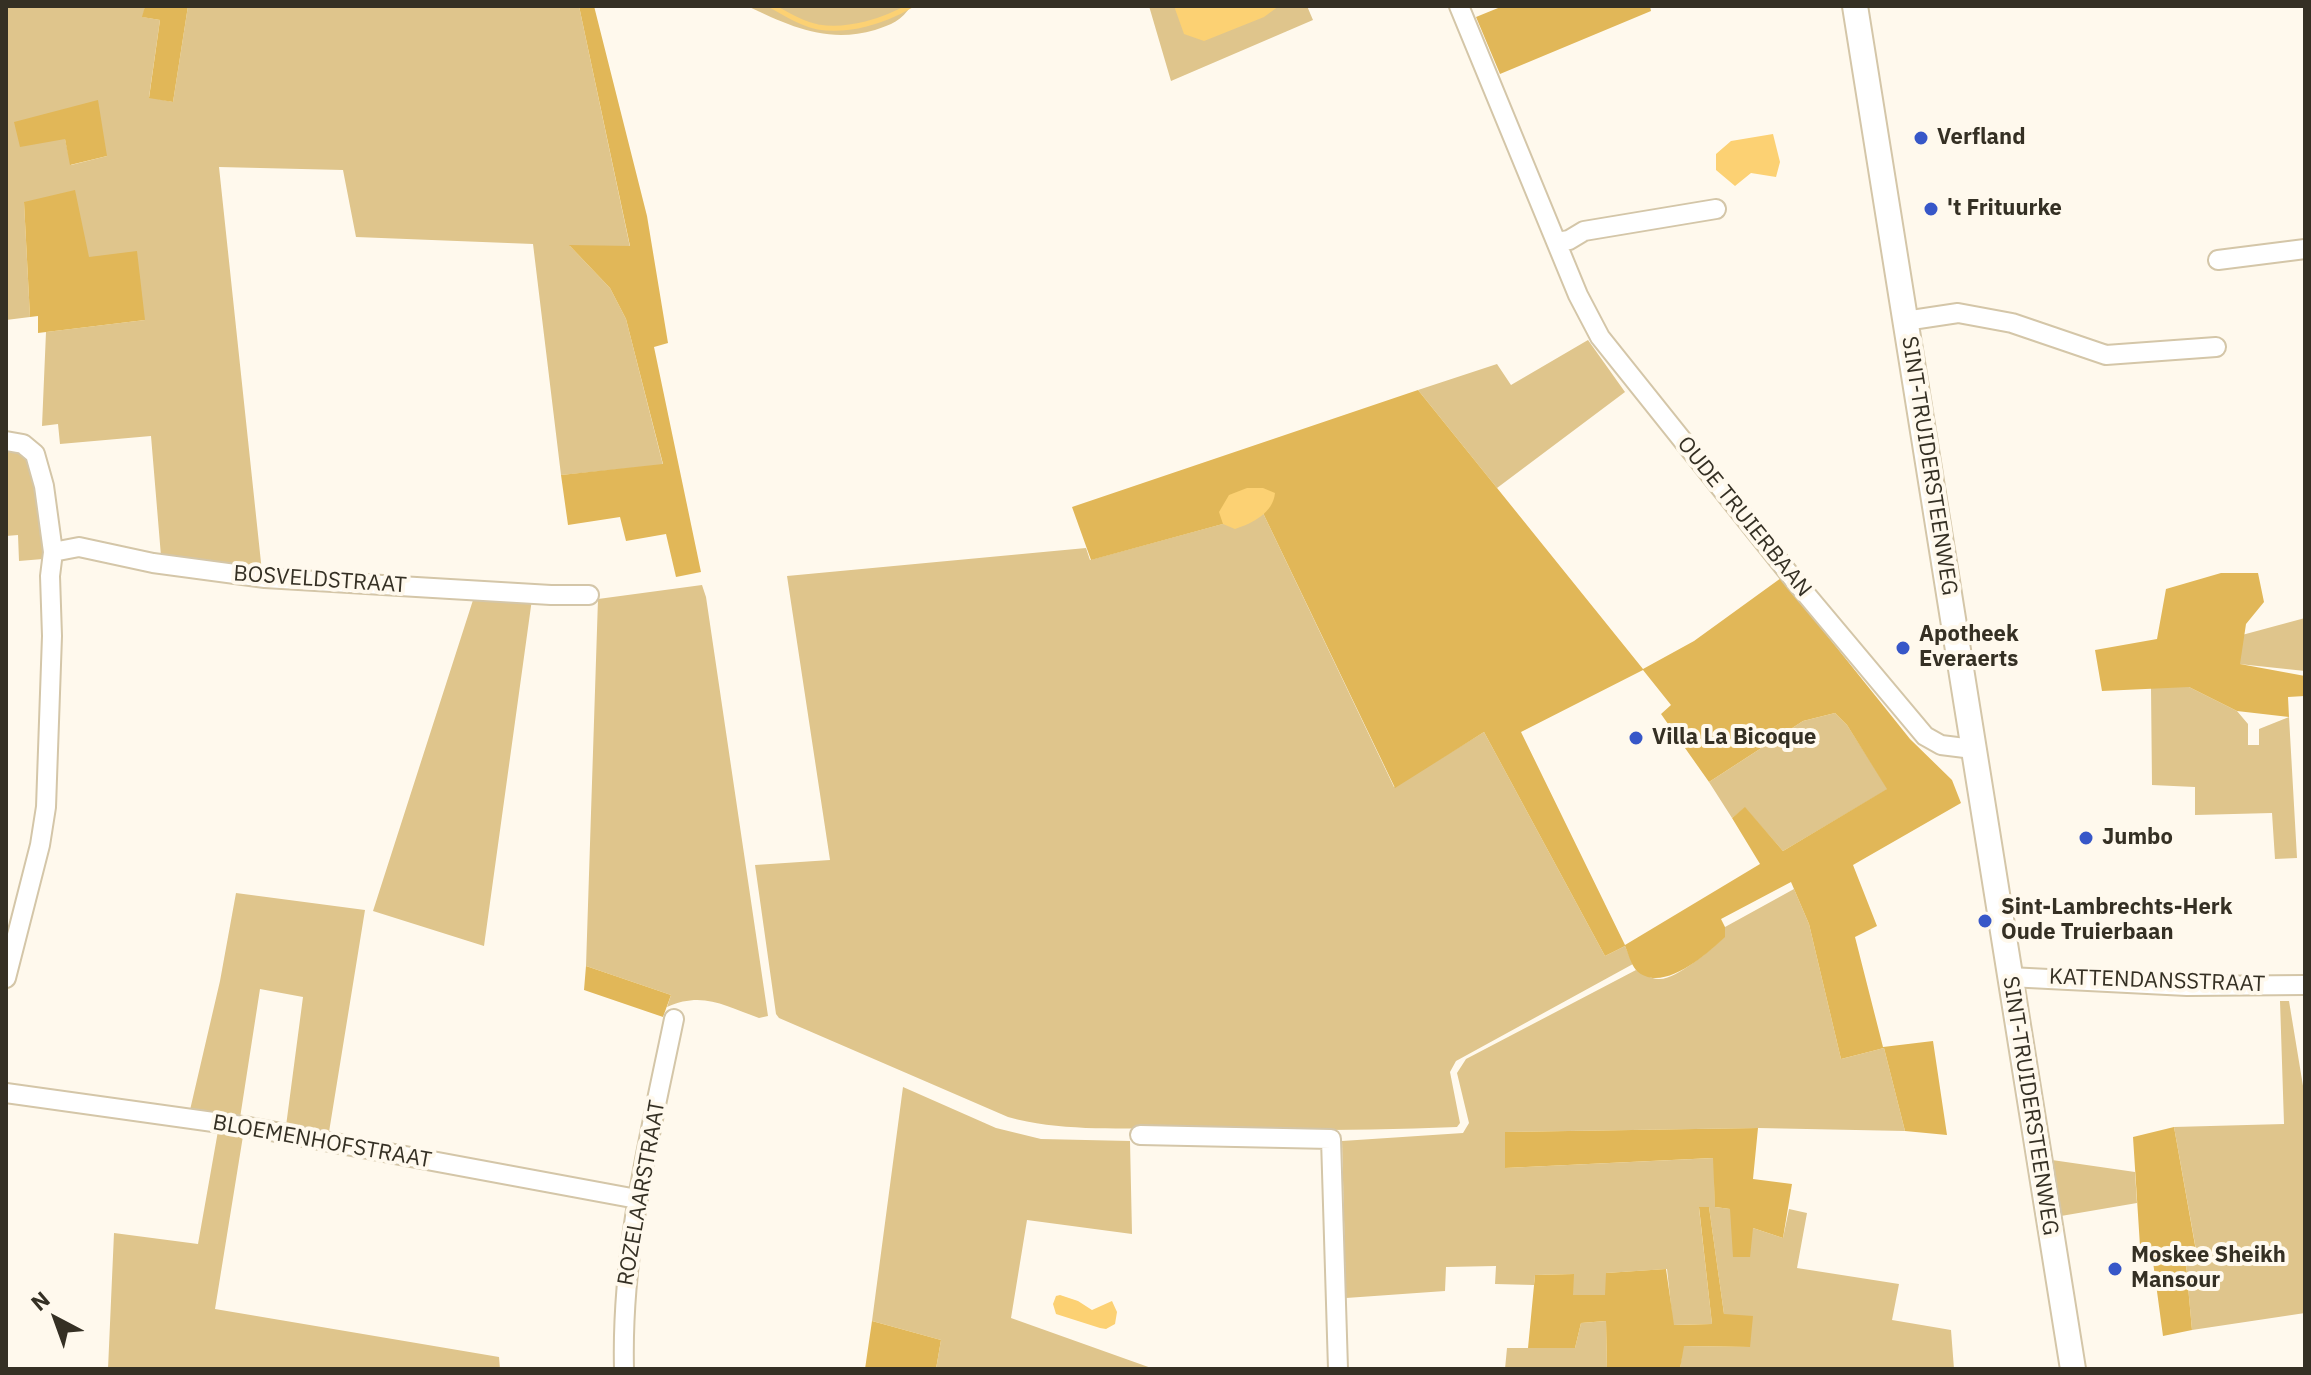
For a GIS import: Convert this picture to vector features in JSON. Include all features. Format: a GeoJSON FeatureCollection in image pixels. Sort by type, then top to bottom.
{"type":"FeatureCollection","features":[{"type":"Feature","properties":{"kind":"main road","name":"SINT-TRUIDERSTEENWEG"},"geometry":{"type":"LineString","coordinates":[[1855,6],[2073,1369]]}},
{"type":"Feature","properties":{"kind":"street","name":"OUDE TRUIERBAAN"},"geometry":{"type":"LineString","coordinates":[[1459,6],[1578,295],[1600,337],[1805,593],[1925,736],[1941,745],[1973,749]]}},
{"type":"Feature","properties":{"kind":"street"},"geometry":{"type":"LineString","coordinates":[[1557,242],[1569,240],[1584,231],[1716,209]]}},
{"type":"Feature","properties":{"kind":"street"},"geometry":{"type":"LineString","coordinates":[[2218,260],[2305,249]]}},
{"type":"Feature","properties":{"kind":"street","name":"SINT-TRUIDERSTEENWEG"},"geometry":{"type":"LineString","coordinates":[[1905,321],[1958,313],[2012,323],[2106,355],[2216,347]]}},
{"type":"Feature","properties":{"kind":"street"},"geometry":{"type":"LineString","coordinates":[[6,441],[23,444],[35,454],[44,486],[53,552],[46,807],[40,845],[6,978]]}},
{"type":"Feature","properties":{"kind":"street","name":"BOSVELDSTRAAT"},"geometry":{"type":"LineString","coordinates":[[53,552],[79,547],[153,563],[265,578],[589,595]]}},
{"type":"Feature","properties":{"kind":"street","name":"KATTENDANSSTRAAT"},"geometry":{"type":"LineString","coordinates":[[2009,977],[2187,986],[2305,985]]}},
{"type":"Feature","properties":{"kind":"street","name":"ROZELAARSTRAAT"},"geometry":{"type":"LineString","coordinates":[[624,1369],[622,1317],[637,1199],[674,1019]]}},
{"type":"Feature","properties":{"kind":"street","name":"BLOEMENHOFSTRAAT"},"geometry":{"type":"LineString","coordinates":[[6,1093],[249,1127],[637,1199]]}},
{"type":"Feature","properties":{"kind":"street"},"geometry":{"type":"LineString","coordinates":[[1140,1135],[1331,1139],[1338,1369]]}},
{"type":"Feature","properties":{"kind":"shaded area"},"geometry":{"type":"Polygon","coordinates":[[[6,6],[145,6],[143,17],[160,20],[149,97],[173,102],[188,6],[579,6],[630,247],[570,246],[610,288],[626,319],[663,465],[561,475],[533,244],[356,237],[343,170],[219,167],[262,572],[161,556],[151,436],[60,444],[58,424],[42,426],[46,332],[145,320],[89,258],[24,202],[30,317],[6,320],[6,6]],[[65,139],[71,165],[107,156],[65,139]]]}},
{"type":"Feature","properties":{"kind":"shaded area"},"geometry":{"type":"Polygon","coordinates":[[[145,6],[188,6],[173,102],[149,98],[160,20],[142,17],[145,6]]]}},
{"type":"Feature","properties":{"kind":"shaded area"},"geometry":{"type":"Polygon","coordinates":[[[579,6],[594,6],[647,216],[668,343],[654,347],[701,572],[676,577],[666,534],[626,541],[620,517],[568,525],[561,475],[663,464],[626,319],[610,288],[569,245],[630,246],[579,6]]]}},
{"type":"Feature","properties":{"kind":"shaded area"},"geometry":{"type":"Polygon","coordinates":[[[747,6],[911,6],[900,18],[886,26],[841,35],[809,31],[747,6]]]}},
{"type":"Feature","properties":{"kind":"shaded area"},"geometry":{"type":"Polygon","coordinates":[[[1149,6],[1307,6],[1313,20],[1171,81],[1149,6]]]}},
{"type":"Feature","properties":{"kind":"shaded area"},"geometry":{"type":"Polygon","coordinates":[[[1174,6],[1279,6],[1264,17],[1204,41],[1184,34],[1174,6]]]}},
{"type":"Feature","properties":{"kind":"shaded area"},"geometry":{"type":"Polygon","coordinates":[[[1503,6],[1650,6],[1651,11],[1500,74],[1476,17],[1503,6]]]}},
{"type":"Feature","properties":{"kind":"shaded area"},"geometry":{"type":"Polygon","coordinates":[[[98,100],[107,156],[70,165],[65,139],[20,147],[14,122],[98,100]]]}},
{"type":"Feature","properties":{"kind":"shaded area"},"geometry":{"type":"Polygon","coordinates":[[[1773,134],[1780,162],[1776,177],[1751,173],[1735,186],[1716,170],[1716,154],[1731,141],[1773,134]]]}},
{"type":"Feature","properties":{"kind":"shaded area"},"geometry":{"type":"Polygon","coordinates":[[[75,190],[89,257],[137,251],[145,320],[38,333],[38,316],[30,317],[24,202],[75,190]]]}},
{"type":"Feature","properties":{"kind":"shaded area"},"geometry":{"type":"Polygon","coordinates":[[[1588,340],[1625,392],[1497,488],[1418,390],[1497,364],[1511,385],[1588,340]]]}},
{"type":"Feature","properties":{"kind":"shaded area"},"geometry":{"type":"Polygon","coordinates":[[[1418,390],[1643,669],[1694,641],[1781,578],[1910,739],[1952,780],[1961,803],[1853,865],[1877,926],[1855,937],[1883,1047],[1933,1041],[1947,1135],[1905,1131],[1884,1048],[1841,1059],[1809,924],[1791,882],[1721,919],[1725,937],[1683,970],[1658,978],[1646,976],[1636,970],[1625,946],[1605,956],[1484,732],[1395,788],[1263,513],[1091,560],[1072,507],[1418,390]],[[1643,670],[1521,732],[1625,945],[1760,864],[1732,818],[1745,807],[1783,851],[1887,789],[1847,725],[1835,713],[1803,721],[1709,782],[1661,714],[1671,705],[1643,670]]]}},
{"type":"Feature","properties":{"kind":"shaded area"},"geometry":{"type":"Polygon","coordinates":[[[6,448],[14,448],[28,457],[41,508],[43,559],[19,561],[18,535],[6,536],[6,448]]]}},
{"type":"Feature","properties":{"kind":"shaded area"},"geometry":{"type":"Polygon","coordinates":[[[1247,488],[1263,488],[1275,493],[1266,512],[1235,529],[1223,524],[1219,512],[1229,495],[1247,488]]]}},
{"type":"Feature","properties":{"kind":"shaded area"},"geometry":{"type":"Polygon","coordinates":[[[1263,513],[1394,787],[1484,732],[1605,956],[1625,946],[1633,964],[1456,1061],[1450,1072],[1460,1123],[1457,1127],[1238,1130],[1046,1125],[1008,1117],[779,1018],[755,865],[830,860],[787,576],[1086,548],[1090,560],[1263,513]]]}},
{"type":"Feature","properties":{"kind":"shaded area"},"geometry":{"type":"Polygon","coordinates":[[[2221,573],[2258,573],[2264,602],[2246,624],[2240,664],[2305,676],[2305,696],[2288,697],[2289,717],[2237,711],[2189,687],[2102,691],[2095,650],[2157,639],[2166,589],[2221,573]]]}},
{"type":"Feature","properties":{"kind":"shaded area"},"geometry":{"type":"Polygon","coordinates":[[[702,585],[768,1016],[759,1018],[703,1000],[680,1002],[667,1007],[671,995],[586,966],[598,599],[702,585]]]}},
{"type":"Feature","properties":{"kind":"shaded area"},"geometry":{"type":"Polygon","coordinates":[[[474,597],[532,599],[484,946],[373,911],[474,597]]]}},
{"type":"Feature","properties":{"kind":"shaded area"},"geometry":{"type":"Polygon","coordinates":[[[2305,618],[2305,671],[2239,664],[2242,635],[2305,618]]]}},
{"type":"Feature","properties":{"kind":"shaded area"},"geometry":{"type":"Polygon","coordinates":[[[2187,686],[2237,711],[2248,724],[2248,745],[2259,745],[2259,729],[2289,717],[2297,858],[2275,859],[2272,813],[2195,815],[2195,787],[2152,785],[2151,688],[2187,686]]]}},
{"type":"Feature","properties":{"kind":"shaded area"},"geometry":{"type":"Polygon","coordinates":[[[1835,713],[1847,725],[1888,789],[1783,851],[1745,808],[1732,818],[1709,782],[1803,721],[1835,713]]]}},
{"type":"Feature","properties":{"kind":"shaded area"},"geometry":{"type":"Polygon","coordinates":[[[1794,889],[1809,924],[1841,1059],[1884,1048],[1905,1131],[1758,1128],[1506,1132],[1505,1168],[1714,1158],[1715,1207],[1730,1209],[1753,1228],[1783,1238],[1789,1209],[1807,1213],[1797,1268],[1899,1284],[1892,1320],[1951,1330],[1954,1369],[1680,1369],[1683,1346],[1750,1347],[1724,1314],[1709,1207],[1699,1208],[1712,1324],[1673,1325],[1667,1269],[1606,1273],[1606,1295],[1573,1295],[1573,1274],[1535,1275],[1534,1285],[1495,1284],[1496,1266],[1446,1267],[1445,1291],[1346,1298],[1342,1141],[1463,1133],[1469,1123],[1457,1073],[1466,1059],[1636,970],[1657,979],[1675,974],[1719,942],[1724,937],[1725,927],[1794,889]]]}},
{"type":"Feature","properties":{"kind":"shaded area"},"geometry":{"type":"Polygon","coordinates":[[[236,893],[365,910],[329,1132],[286,1126],[303,997],[260,989],[240,1118],[190,1110],[220,981],[236,893]]]}},
{"type":"Feature","properties":{"kind":"shaded area"},"geometry":{"type":"Polygon","coordinates":[[[586,966],[671,995],[663,1017],[584,990],[586,966]]]}},
{"type":"Feature","properties":{"kind":"shaded area"},"geometry":{"type":"Polygon","coordinates":[[[2280,1001],[2289,1001],[2305,1098],[2305,1313],[2192,1330],[2186,1264],[2198,1261],[2174,1127],[2284,1124],[2280,1001]]]}},
{"type":"Feature","properties":{"kind":"shaded area"},"geometry":{"type":"Polygon","coordinates":[[[903,1087],[996,1128],[1041,1139],[1130,1141],[1132,1234],[1027,1220],[1011,1318],[1154,1369],[936,1369],[941,1340],[872,1321],[903,1087]]]}},
{"type":"Feature","properties":{"kind":"shaded area"},"geometry":{"type":"Polygon","coordinates":[[[2174,1127],[2198,1262],[2186,1264],[2192,1330],[2163,1336],[2151,1247],[2140,1246],[2133,1137],[2174,1127]]]}},
{"type":"Feature","properties":{"kind":"shaded area"},"geometry":{"type":"Polygon","coordinates":[[[1758,1128],[1753,1179],[1792,1184],[1783,1238],[1753,1228],[1750,1257],[1733,1257],[1730,1209],[1715,1207],[1713,1158],[1505,1168],[1505,1132],[1758,1128]]]}},
{"type":"Feature","properties":{"kind":"shaded area"},"geometry":{"type":"Polygon","coordinates":[[[218,1131],[243,1136],[215,1309],[499,1357],[500,1369],[108,1369],[114,1233],[198,1244],[218,1131]]]}},
{"type":"Feature","properties":{"kind":"shaded area"},"geometry":{"type":"Polygon","coordinates":[[[2052,1160],[2135,1172],[2137,1203],[2061,1216],[2052,1160]]]}},
{"type":"Feature","properties":{"kind":"shaded area"},"geometry":{"type":"Polygon","coordinates":[[[1699,1207],[1709,1207],[1724,1314],[1753,1316],[1750,1347],[1684,1346],[1680,1369],[1607,1369],[1606,1321],[1581,1323],[1575,1348],[1528,1348],[1535,1275],[1574,1274],[1573,1295],[1605,1295],[1606,1273],[1666,1269],[1674,1325],[1712,1324],[1699,1207]]]}},
{"type":"Feature","properties":{"kind":"shaded area"},"geometry":{"type":"Polygon","coordinates":[[[1056,1296],[1092,1310],[1112,1301],[1117,1312],[1115,1324],[1106,1329],[1100,1328],[1056,1314],[1053,1304],[1056,1296]]]}},
{"type":"Feature","properties":{"kind":"shaded area"},"geometry":{"type":"Polygon","coordinates":[[[872,1321],[941,1340],[936,1369],[865,1369],[872,1321]]]}},
{"type":"Feature","properties":{"kind":"shaded area"},"geometry":{"type":"Polygon","coordinates":[[[1606,1321],[1607,1369],[1505,1369],[1507,1348],[1575,1348],[1581,1323],[1606,1321]]]}},
{"type":"Feature","properties":{"kind":"waterway"},"geometry":{"type":"LineString","coordinates":[[772,6],[806,24],[830,28],[866,24],[910,6]]}},
{"type":"Feature","properties":{"kind":"place","name":"Verfland"},"geometry":{"type":"Point","coordinates":[1921,138]}},
{"type":"Feature","properties":{"kind":"place","name":"'t Frituurke"},"geometry":{"type":"Point","coordinates":[1931,209]}},
{"type":"Feature","properties":{"kind":"place","name":"Apotheek Everaerts"},"geometry":{"type":"Point","coordinates":[1903,648]}},
{"type":"Feature","properties":{"kind":"place","name":"Villa La Bicoque"},"geometry":{"type":"Point","coordinates":[1636,738]}},
{"type":"Feature","properties":{"kind":"place","name":"Jumbo"},"geometry":{"type":"Point","coordinates":[2086,838]}},
{"type":"Feature","properties":{"kind":"place","name":"Sint-Lambrechts-Herk Oude Truierbaan"},"geometry":{"type":"Point","coordinates":[1985,921]}},
{"type":"Feature","properties":{"kind":"place","name":"Moskee Sheikh Mansour"},"geometry":{"type":"Point","coordinates":[2115,1269]}}]}
